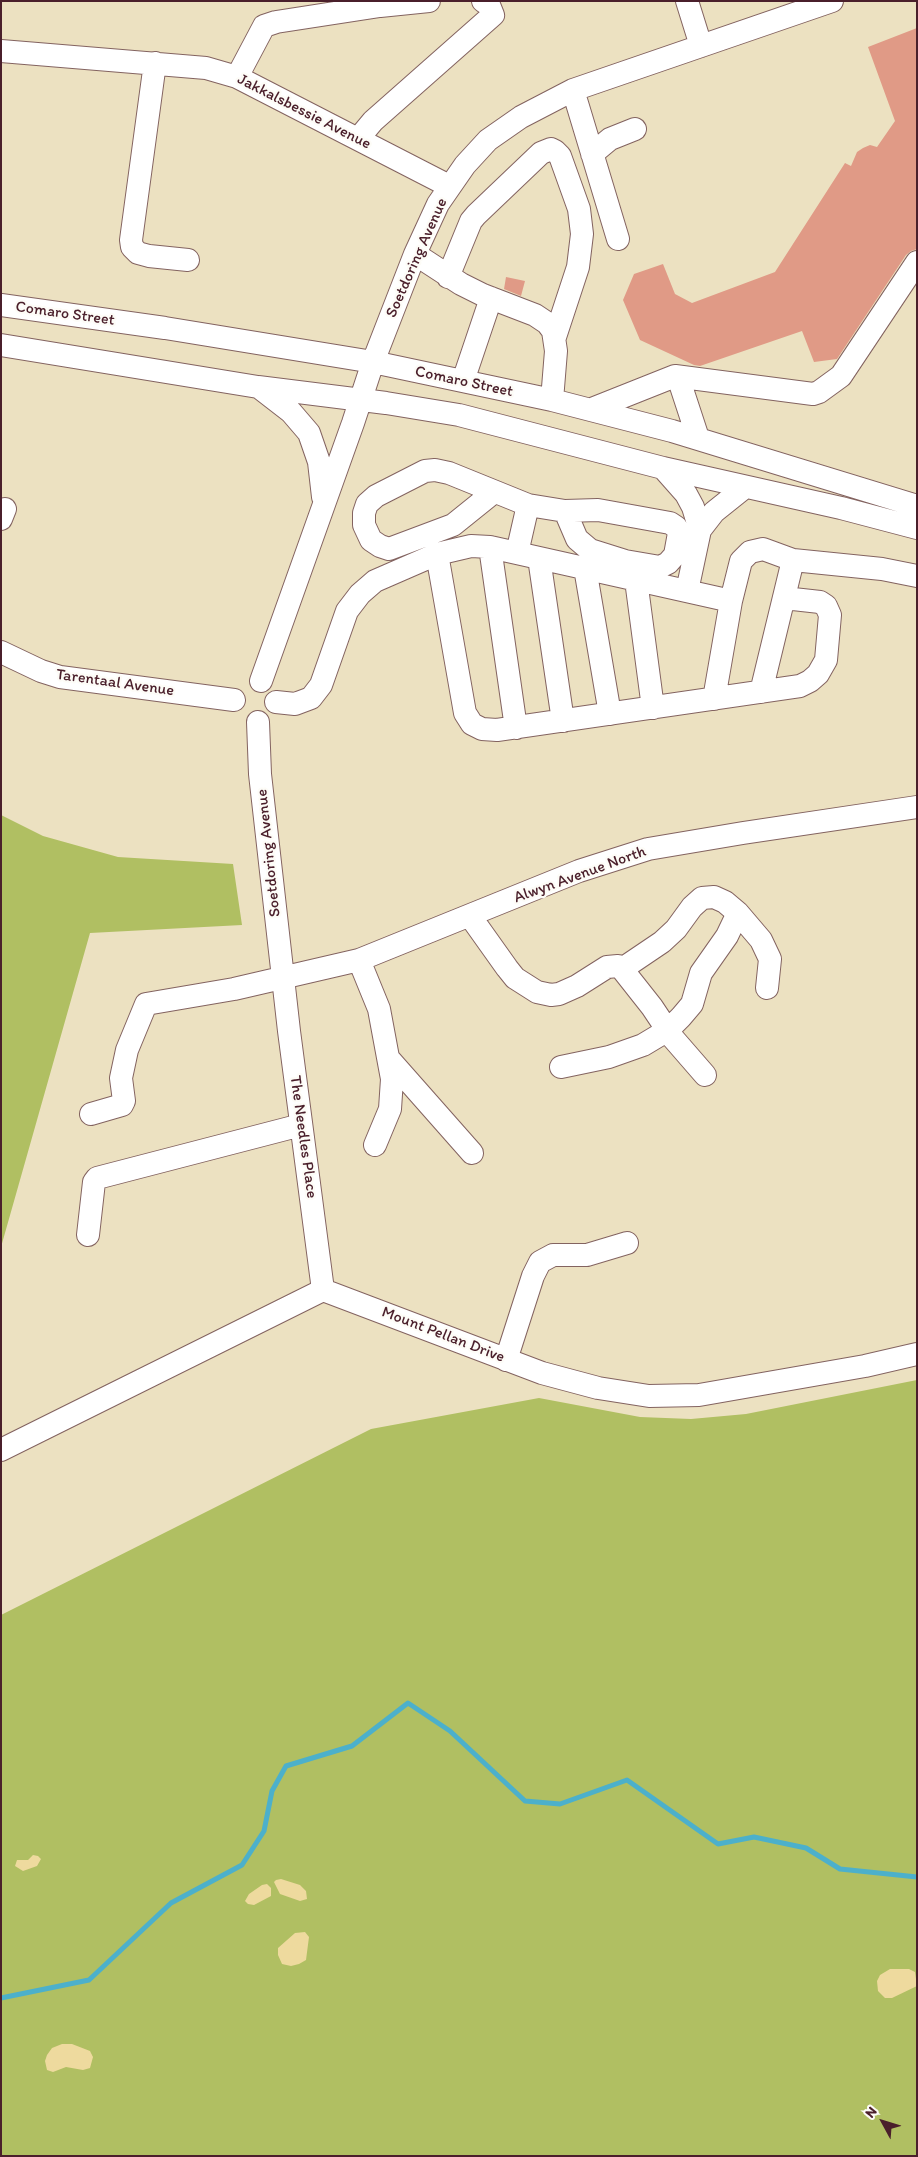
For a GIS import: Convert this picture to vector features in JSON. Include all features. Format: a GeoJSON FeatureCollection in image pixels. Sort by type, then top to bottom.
{"type":"FeatureCollection","features":[{"type":"Feature","properties":{"kind":"street"},"geometry":{"type":"LineString","coordinates":[[237,77],[264,26],[276,22],[361,9],[430,1]]}},
{"type":"Feature","properties":{"kind":"street"},"geometry":{"type":"LineString","coordinates":[[358,139],[373,121],[493,15],[489,4],[483,1]]}},
{"type":"Feature","properties":{"kind":"street"},"geometry":{"type":"LineString","coordinates":[[687,1],[701,46]]}},
{"type":"Feature","properties":{"kind":"street","name":"Soetdoring Avenue"},"geometry":{"type":"LineString","coordinates":[[261,681],[373,362],[428,223],[448,186],[465,164],[488,140],[521,117],[572,90],[832,1]]}},
{"type":"Feature","properties":{"kind":"street","name":"Jakkalsbessie Avenue"},"geometry":{"type":"LineString","coordinates":[[1,52],[206,68],[237,77],[448,186]]}},
{"type":"Feature","properties":{"kind":"street"},"geometry":{"type":"LineString","coordinates":[[155,63],[132,247],[138,253],[149,256],[188,260]]}},
{"type":"Feature","properties":{"kind":"street"},"geometry":{"type":"LineString","coordinates":[[572,90],[618,240]]}},
{"type":"Feature","properties":{"kind":"street"},"geometry":{"type":"LineString","coordinates":[[592,154],[610,139],[636,129]]}},
{"type":"Feature","properties":{"kind":"street"},"geometry":{"type":"LineString","coordinates":[[448,277],[471,221],[476,215],[541,153],[551,149],[556,151],[560,156],[578,209],[582,234],[578,266],[555,337],[556,358],[552,400]]}},
{"type":"Feature","properties":{"kind":"street"},"geometry":{"type":"LineString","coordinates":[[416,254],[448,277],[491,298],[535,315],[547,323],[555,337]]}},
{"type":"Feature","properties":{"kind":"street"},"geometry":{"type":"LineString","coordinates":[[592,409],[677,377],[813,394],[819,392],[841,376],[917,262]]}},
{"type":"Feature","properties":{"kind":"street"},"geometry":{"type":"LineString","coordinates":[[463,381],[491,298]]}},
{"type":"Feature","properties":{"kind":"street","name":"Comaro Street"},"geometry":{"type":"LineString","coordinates":[[1,305],[165,328],[373,362],[552,400],[698,438],[784,467],[917,506]]}},
{"type":"Feature","properties":{"kind":"street","name":"Comaro Street"},"geometry":{"type":"LineString","coordinates":[[1,345],[258,387],[361,399],[459,415],[744,488],[841,508],[917,528]]}},
{"type":"Feature","properties":{"kind":"street"},"geometry":{"type":"LineString","coordinates":[[677,377],[698,438]]}},
{"type":"Feature","properties":{"kind":"street"},"geometry":{"type":"LineString","coordinates":[[258,387],[291,412],[309,433],[318,456],[324,503]]}},
{"type":"Feature","properties":{"kind":"street"},"geometry":{"type":"LineString","coordinates":[[663,468],[686,494],[693,506],[700,530]]}},
{"type":"Feature","properties":{"kind":"street"},"geometry":{"type":"LineString","coordinates":[[494,492],[453,524],[389,549],[371,540],[364,525],[364,514],[367,504],[376,496],[425,471],[435,470],[449,474],[528,505],[565,511]]}},
{"type":"Feature","properties":{"kind":"street"},"geometry":{"type":"LineString","coordinates":[[687,591],[700,530],[722,504],[744,488]]}},
{"type":"Feature","properties":{"kind":"street"},"geometry":{"type":"LineString","coordinates":[[516,553],[528,505]]}},
{"type":"Feature","properties":{"kind":"street"},"geometry":{"type":"LineString","coordinates":[[276,702],[296,704],[311,698],[321,685],[347,611],[360,594],[375,581],[437,554],[471,546],[490,547],[731,601]]}},
{"type":"Feature","properties":{"kind":"street"},"geometry":{"type":"LineString","coordinates":[[490,547],[516,728]]}},
{"type":"Feature","properties":{"kind":"street"},"geometry":{"type":"LineString","coordinates":[[714,699],[731,601],[741,561],[750,552],[763,549],[793,560],[882,569],[917,576]]}},
{"type":"Feature","properties":{"kind":"street"},"geometry":{"type":"LineString","coordinates":[[437,554],[465,713],[472,724],[482,729],[516,728],[800,686],[818,674],[826,660],[830,615],[826,606],[820,602],[784,598]]}},
{"type":"Feature","properties":{"kind":"street"},"geometry":{"type":"LineString","coordinates":[[539,558],[563,721]]}},
{"type":"Feature","properties":{"kind":"street"},"geometry":{"type":"LineString","coordinates":[[761,692],[793,560]]}},
{"type":"Feature","properties":{"kind":"street"},"geometry":{"type":"LineString","coordinates":[[585,568],[610,714]]}},
{"type":"Feature","properties":{"kind":"street"},"geometry":{"type":"LineString","coordinates":[[636,580],[653,708]]}},
{"type":"Feature","properties":{"kind":"street","name":"Tarentaal Avenue"},"geometry":{"type":"LineString","coordinates":[[1,652],[60,677],[234,700]]}},
{"type":"Feature","properties":{"kind":"street"},"geometry":{"type":"LineString","coordinates":[[251,680],[261,681],[269,685],[274,693],[276,702],[273,711],[267,718],[258,722],[240,717],[235,709],[234,700],[236,691],[242,684],[251,680]]}},
{"type":"Feature","properties":{"kind":"street","name":"Soetdoring Avenue"},"geometry":{"type":"LineString","coordinates":[[258,722],[260,774],[283,981]]}},
{"type":"Feature","properties":{"kind":"street","name":"Alwyn Avenue North"},"geometry":{"type":"LineString","coordinates":[[91,1114],[122,1105],[124,1101],[121,1078],[127,1050],[146,1004],[283,981],[359,960],[579,871],[648,849],[917,807]]}},
{"type":"Feature","properties":{"kind":"street"},"geometry":{"type":"LineString","coordinates":[[622,969],[662,942],[676,929],[692,907],[702,898],[714,897],[726,902],[761,940],[770,959],[767,988]]}},
{"type":"Feature","properties":{"kind":"street"},"geometry":{"type":"LineString","coordinates":[[561,1067],[609,1057],[643,1045],[668,1030],[692,1004],[701,973],[727,936],[738,913]]}},
{"type":"Feature","properties":{"kind":"street"},"geometry":{"type":"LineString","coordinates":[[470,916],[511,973],[537,992],[552,995],[559,994],[577,986],[606,967],[613,966],[622,969],[705,1075]]}},
{"type":"Feature","properties":{"kind":"street"},"geometry":{"type":"LineString","coordinates":[[359,960],[379,1009],[392,1079],[390,1109],[375,1146]]}},
{"type":"Feature","properties":{"kind":"street","name":"The Needles Place"},"geometry":{"type":"LineString","coordinates":[[283,981],[323,1290]]}},
{"type":"Feature","properties":{"kind":"street"},"geometry":{"type":"LineString","coordinates":[[389,1059],[472,1153]]}},
{"type":"Feature","properties":{"kind":"street"},"geometry":{"type":"LineString","coordinates":[[88,1235],[94,1182],[97,1178],[301,1125]]}},
{"type":"Feature","properties":{"kind":"street"},"geometry":{"type":"LineString","coordinates":[[506,1360],[533,1276],[540,1262],[547,1256],[587,1254],[626,1243]]}},
{"type":"Feature","properties":{"kind":"street"},"geometry":{"type":"LineString","coordinates":[[1,1450],[323,1290]]}},
{"type":"Feature","properties":{"kind":"street","name":"Mount Pellan Drive"},"geometry":{"type":"LineString","coordinates":[[323,1290],[506,1360],[598,1388],[649,1396],[691,1395],[865,1366],[917,1354]]}},
{"type":"Feature","properties":{"kind":"green space"},"geometry":{"type":"Polygon","coordinates":[[[1,815],[43,836],[118,857],[233,864],[242,925],[90,933],[1,1247],[1,815]]]}},
{"type":"Feature","properties":{"kind":"green space"},"geometry":{"type":"Polygon","coordinates":[[[917,1380],[917,2156],[1,2156],[1,1615],[371,1429],[539,1398],[640,1417],[691,1419],[746,1414],[917,1380]]]}},
{"type":"Feature","properties":{"kind":"sand"},"geometry":{"type":"Polygon","coordinates":[[[33,1855],[41,1859],[37,1866],[23,1871],[15,1866],[17,1860],[28,1860],[33,1855]]]}},
{"type":"Feature","properties":{"kind":"sand"},"geometry":{"type":"Polygon","coordinates":[[[281,1879],[300,1885],[306,1891],[307,1899],[300,1901],[280,1894],[274,1882],[281,1879]]]}},
{"type":"Feature","properties":{"kind":"sand"},"geometry":{"type":"Polygon","coordinates":[[[267,1884],[271,1888],[271,1896],[254,1905],[248,1904],[245,1901],[249,1894],[262,1885],[267,1884]]]}},
{"type":"Feature","properties":{"kind":"sand"},"geometry":{"type":"Polygon","coordinates":[[[305,1932],[309,1937],[306,1960],[291,1966],[282,1964],[278,1955],[278,1948],[295,1933],[305,1932]]]}},
{"type":"Feature","properties":{"kind":"sand"},"geometry":{"type":"Polygon","coordinates":[[[890,1969],[909,1969],[915,1972],[917,1986],[892,1998],[885,1998],[878,1991],[877,1981],[880,1975],[890,1969]]]}},
{"type":"Feature","properties":{"kind":"sand"},"geometry":{"type":"Polygon","coordinates":[[[62,2044],[72,2044],[90,2051],[93,2057],[90,2068],[83,2070],[66,2067],[53,2072],[47,2070],[45,2061],[47,2055],[52,2048],[62,2044]]]}},
{"type":"Feature","properties":{"kind":"building"},"geometry":{"type":"Polygon","coordinates":[[[917,28],[917,249],[906,255],[837,359],[814,362],[802,331],[700,366],[640,340],[623,300],[634,274],[663,264],[675,294],[692,303],[775,272],[845,163],[851,166],[857,152],[863,148],[870,145],[877,147],[895,121],[868,47],[917,28]]]}},
{"type":"Feature","properties":{"kind":"building"},"geometry":{"type":"Polygon","coordinates":[[[506,277],[525,281],[521,296],[504,289],[506,277]]]}},
{"type":"Feature","properties":{"kind":"waterway"},"geometry":{"type":"LineString","coordinates":[[1,1998],[89,1980],[171,1903],[242,1865],[264,1831],[272,1791],[286,1766],[352,1746],[408,1703],[450,1731],[525,1801],[560,1804],[627,1780],[718,1844],[754,1837],[806,1848],[840,1869],[917,1877]]}}]}
